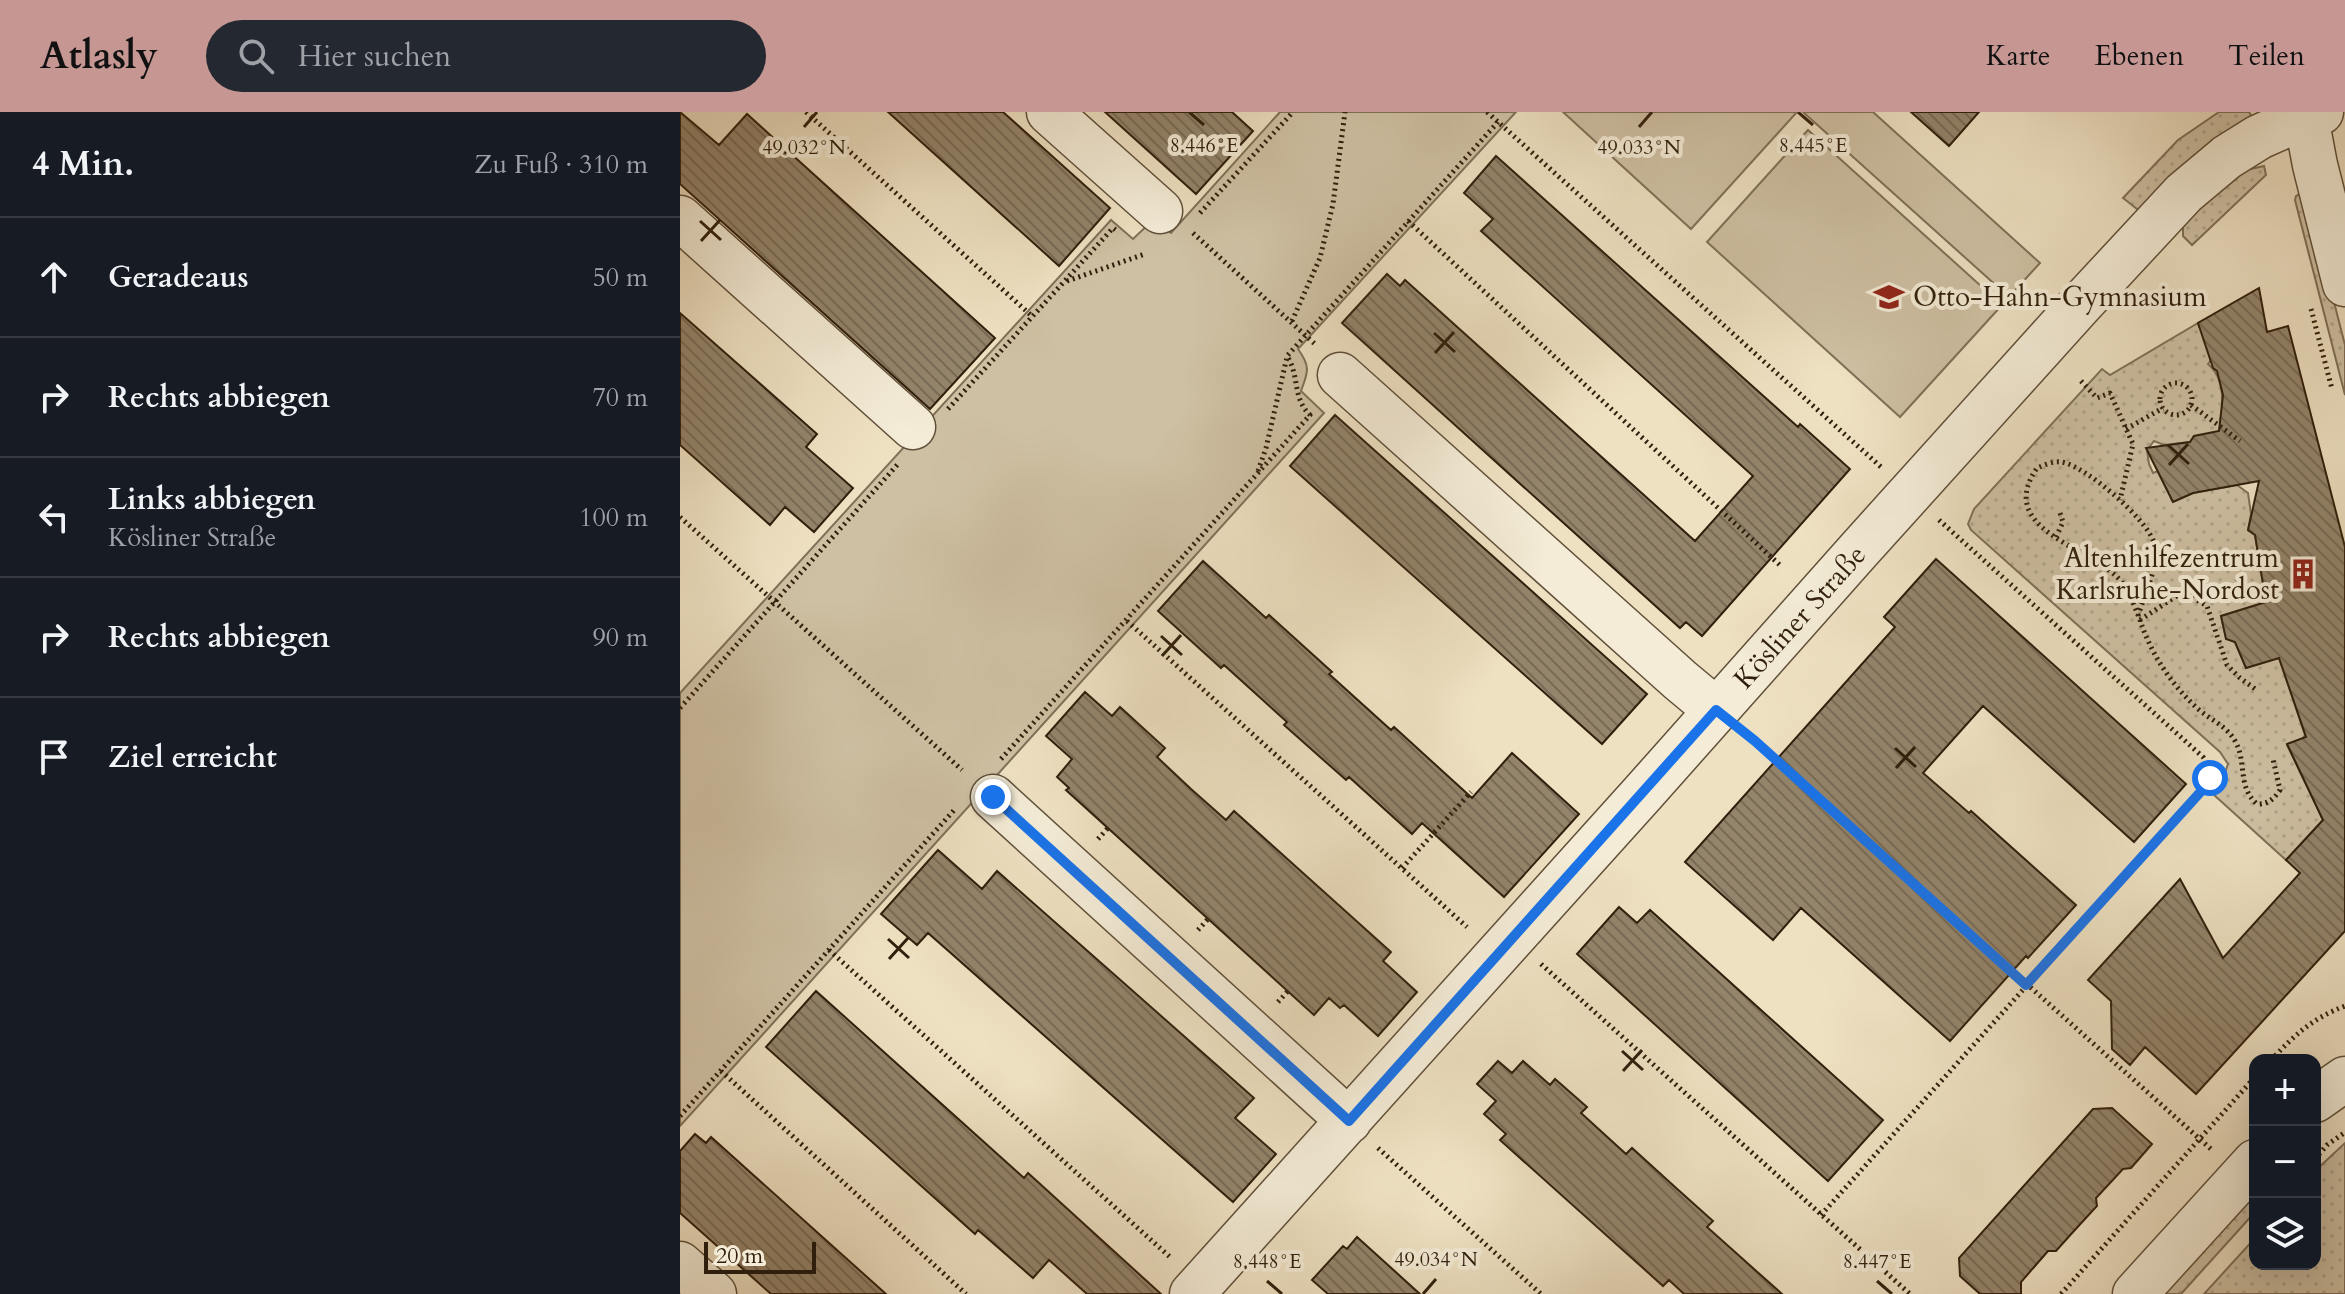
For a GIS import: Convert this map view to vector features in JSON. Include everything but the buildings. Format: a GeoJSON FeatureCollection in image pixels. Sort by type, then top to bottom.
{"type":"FeatureCollection","features":[{"type":"Feature","properties":{"kind":"street"},"geometry":{"type":"LineString","coordinates":[[1049,112],[1175,226]]}},
{"type":"Feature","properties":{"kind":"street"},"geometry":{"type":"LineString","coordinates":[[2311,113],[2315,165],[2345,284]]}},
{"type":"Feature","properties":{"kind":"street","name":"Kösliner Straße"},"geometry":{"type":"LineString","coordinates":[[1197,1289],[1910,493],[2184,193],[2227,157],[2274,129],[2311,113]]}},
{"type":"Feature","properties":{"kind":"street"},"geometry":{"type":"LineString","coordinates":[[680,218],[919,434]]}},
{"type":"Feature","properties":{"kind":"street"},"geometry":{"type":"LineString","coordinates":[[1328,392],[1716,710]]}},
{"type":"Feature","properties":{"kind":"street"},"geometry":{"type":"LineString","coordinates":[[986,791],[1349,1121]]}},
{"type":"Feature","properties":{"kind":"street"},"geometry":{"type":"LineString","coordinates":[[2321,1096],[2345,1079]]}},
{"type":"Feature","properties":{"kind":"street"},"geometry":{"type":"LineString","coordinates":[[2135,1294],[2248,1169]]}},
{"type":"Feature","properties":{"kind":"street"},"geometry":{"type":"LineString","coordinates":[[680,1264],[714,1294]]}},
{"type":"Feature","properties":{"kind":"path"},"geometry":{"type":"LineString","coordinates":[[806,112],[1033,317]]}},
{"type":"Feature","properties":{"kind":"path"},"geometry":{"type":"LineString","coordinates":[[1065,282],[1145,254],[1293,112]]}},
{"type":"Feature","properties":{"kind":"path"},"geometry":{"type":"LineString","coordinates":[[1292,321],[1320,258],[1333,204],[1345,112]]}},
{"type":"Feature","properties":{"kind":"path"},"geometry":{"type":"LineString","coordinates":[[1487,112],[2209,765],[2210,778],[2205,787],[1821,1215]]}},
{"type":"Feature","properties":{"kind":"path"},"geometry":{"type":"LineString","coordinates":[[1257,476],[1287,356],[1309,336],[1498,122]]}},
{"type":"Feature","properties":{"kind":"path"},"geometry":{"type":"LineString","coordinates":[[1408,221],[1782,567]]}},
{"type":"Feature","properties":{"kind":"path"},"geometry":{"type":"LineString","coordinates":[[1175,226],[1309,336]]}},
{"type":"Feature","properties":{"kind":"path"},"geometry":{"type":"LineString","coordinates":[[680,708],[775,603],[919,434],[1033,317],[1113,228],[1124,237]]}},
{"type":"Feature","properties":{"kind":"path"},"geometry":{"type":"LineString","coordinates":[[1135,245],[1145,254]]}},
{"type":"Feature","properties":{"kind":"path"},"geometry":{"type":"LineString","coordinates":[[1287,356],[1295,367],[1296,389],[1305,411],[1310,415]]}},
{"type":"Feature","properties":{"kind":"path"},"geometry":{"type":"LineString","coordinates":[[2081,381],[2097,398],[2110,393],[2133,444],[2120,500]]}},
{"type":"Feature","properties":{"kind":"path"},"geometry":{"type":"LineString","coordinates":[[2177,383],[2185,386],[2192,400],[2191,405],[2179,415],[2169,413],[2161,402],[2163,390],[2177,383]]}},
{"type":"Feature","properties":{"kind":"path"},"geometry":{"type":"LineString","coordinates":[[680,1116],[829,950],[986,791],[1127,620],[1328,392]]}},
{"type":"Feature","properties":{"kind":"path"},"geometry":{"type":"LineString","coordinates":[[2191,405],[2240,441]]}},
{"type":"Feature","properties":{"kind":"path"},"geometry":{"type":"LineString","coordinates":[[2126,429],[2163,408]]}},
{"type":"Feature","properties":{"kind":"path"},"geometry":{"type":"LineString","coordinates":[[2139,618],[2155,562],[2154,543],[2145,525],[2120,500],[2071,466],[2060,462],[2037,468],[2028,479],[2026,506],[2042,529],[2083,552],[2119,578],[2133,602],[2139,618],[2152,652],[2186,697],[2221,724],[2236,743],[2241,754],[2246,792],[2257,804],[2266,804],[2280,790],[2273,759]]}},
{"type":"Feature","properties":{"kind":"path"},"geometry":{"type":"LineString","coordinates":[[2056,537],[2063,522],[2060,513]]}},
{"type":"Feature","properties":{"kind":"path"},"geometry":{"type":"LineString","coordinates":[[680,517],[986,791]]}},
{"type":"Feature","properties":{"kind":"path"},"geometry":{"type":"LineString","coordinates":[[2139,618],[2178,595],[2192,597],[2207,606],[2227,665],[2258,691]]}},
{"type":"Feature","properties":{"kind":"path"},"geometry":{"type":"LineString","coordinates":[[1127,620],[1402,868],[1505,947],[1910,1294]]}},
{"type":"Feature","properties":{"kind":"path"},"geometry":{"type":"LineString","coordinates":[[1716,710],[1755,741],[2200,1140],[2248,1169]]}},
{"type":"Feature","properties":{"kind":"path"},"geometry":{"type":"LineString","coordinates":[[1402,868],[1471,792]]}},
{"type":"Feature","properties":{"kind":"path"},"geometry":{"type":"LineString","coordinates":[[829,950],[1197,1289]]}},
{"type":"Feature","properties":{"kind":"path"},"geometry":{"type":"LineString","coordinates":[[2277,1054],[2321,1015],[2345,1006]]}},
{"type":"Feature","properties":{"kind":"path"},"geometry":{"type":"LineString","coordinates":[[721,1071],[966,1294]]}},
{"type":"Feature","properties":{"kind":"path"},"geometry":{"type":"LineString","coordinates":[[2061,1294],[2249,1084]]}},
{"type":"Feature","properties":{"kind":"path"},"geometry":{"type":"LineString","coordinates":[[1349,1121],[1541,1294]]}},
{"type":"Feature","properties":{"kind":"path"},"geometry":{"type":"LineString","coordinates":[[2321,1152],[2345,1133]]}},
{"type":"Feature","properties":{"kind":"shaded area"},"geometry":{"type":"Polygon","coordinates":[[[1280,112],[1516,112],[1298,349],[1307,370],[1301,391],[1324,413],[680,1126],[680,693],[1111,220],[1133,239],[1153,220],[1171,233],[1280,112]]]}},
{"type":"Feature","properties":{"kind":"shaded area"},"geometry":{"type":"Polygon","coordinates":[[[1563,112],[1797,112],[1691,229],[1563,112]]]}},
{"type":"Feature","properties":{"kind":"shaded area"},"geometry":{"type":"Polygon","coordinates":[[[1803,112],[1873,112],[2040,263],[2009,297],[1803,112]]]}},
{"type":"Feature","properties":{"kind":"shaded area"},"geometry":{"type":"Polygon","coordinates":[[[2219,112],[2249,112],[2252,117],[2142,213],[2123,198],[2178,140],[2219,112]]]}},
{"type":"Feature","properties":{"kind":"shaded area"},"geometry":{"type":"Polygon","coordinates":[[[1808,130],[2002,305],[1900,417],[1707,242],[1808,130]]]}},
{"type":"Feature","properties":{"kind":"shaded area"},"geometry":{"type":"Polygon","coordinates":[[[2264,166],[2266,175],[2192,245],[2183,236],[2183,221],[2242,171],[2264,166]]]}},
{"type":"Feature","properties":{"kind":"shaded area"},"geometry":{"type":"Polygon","coordinates":[[[2302,192],[2315,228],[2345,345],[2345,395],[2295,200],[2302,192]]]}},
{"type":"Feature","properties":{"kind":"shaded area"},"geometry":{"type":"Polygon","coordinates":[[[2198,323],[2199,327],[2206,327],[2214,356],[2208,364],[2220,384],[2222,408],[2244,435],[2194,436],[2190,442],[2164,445],[2154,441],[2147,450],[2149,464],[2153,473],[2158,471],[2173,502],[2193,493],[2237,485],[2248,493],[2251,514],[2248,530],[2255,535],[2266,602],[2221,616],[2226,638],[2235,642],[2246,668],[2279,658],[2305,735],[2287,745],[2323,820],[2286,860],[2213,794],[2228,764],[2220,752],[1971,530],[1968,524],[1974,509],[2102,369],[2110,375],[2198,323]]]}},
{"type":"Feature","properties":{"kind":"shaded area"},"geometry":{"type":"Polygon","coordinates":[[[2345,1143],[2345,1294],[2204,1294],[2249,1245],[2249,1270],[2321,1270],[2321,1165],[2345,1143]]]}},
{"type":"Feature","properties":{"kind":"shaded area"},"geometry":{"type":"Polygon","coordinates":[[[2249,1200],[2249,1219],[2181,1294],[2164,1294],[2249,1200]]]}},
{"type":"Feature","properties":{"kind":"place","name":"Otto-Hahn-Gymnasium"},"geometry":{"type":"Point","coordinates":[1889,297]}},
{"type":"Feature","properties":{"kind":"place","name":"Altenhilfezentrum Karlsruhe-Nordost"},"geometry":{"type":"Point","coordinates":[2303,574]}},
{"type":"Feature","properties":{"kind":"route"},"geometry":{"type":"LineString","coordinates":[[993,797],[1349,1121],[1716,710],[1755,741],[2026,985],[2210,778]]}}]}
